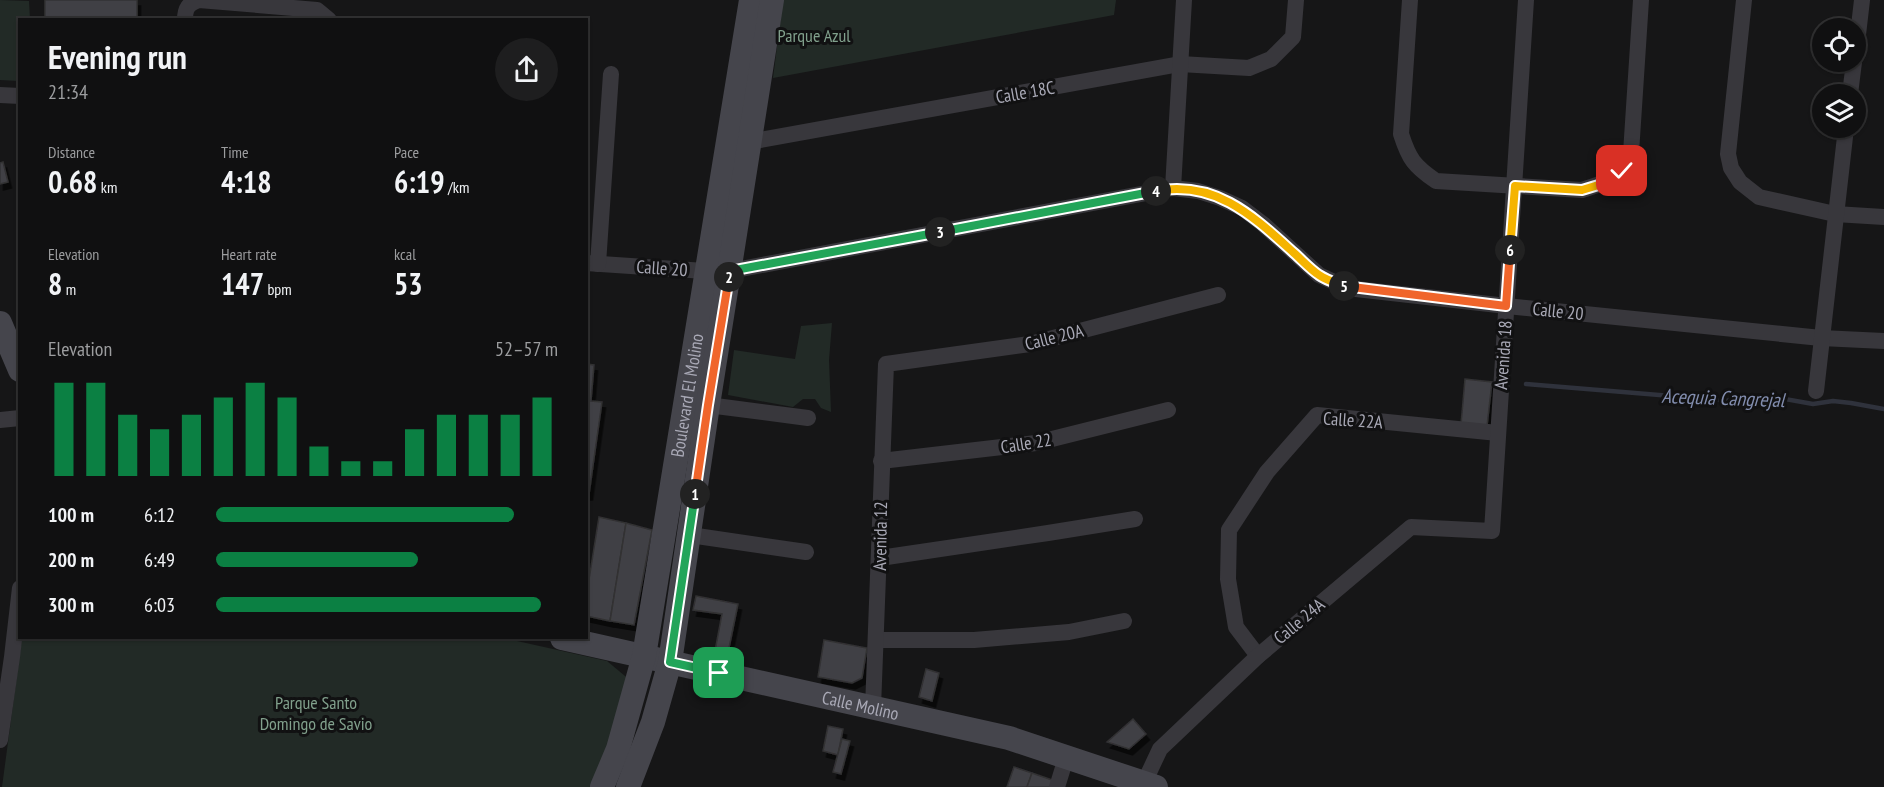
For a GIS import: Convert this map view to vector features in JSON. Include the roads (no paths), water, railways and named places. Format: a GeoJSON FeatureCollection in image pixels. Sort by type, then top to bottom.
{"type":"FeatureCollection","features":[{"type":"Feature","properties":{"kind":"street"},"geometry":{"type":"LineString","coordinates":[[185,18],[185,10],[191,3],[199,0],[317,10],[328,18]]}},
{"type":"Feature","properties":{"kind":"street","name":"Boulevard El Molino"},"geometry":{"type":"LineString","coordinates":[[602,787],[618,749],[644,656],[751,0]]}},
{"type":"Feature","properties":{"kind":"street","name":"Boulevard El Molino"},"geometry":{"type":"LineString","coordinates":[[628,787],[653,722],[670,662],[772,0]]}},
{"type":"Feature","properties":{"kind":"street"},"geometry":{"type":"LineString","coordinates":[[1173,188],[1184,0]]}},
{"type":"Feature","properties":{"kind":"street","name":"Calle 18C"},"geometry":{"type":"LineString","coordinates":[[749,142],[1180,64],[1249,68],[1271,59],[1293,37],[1296,0]]}},
{"type":"Feature","properties":{"kind":"street"},"geometry":{"type":"LineString","coordinates":[[1410,0],[1401,134],[1407,154],[1419,169],[1436,181],[1582,190],[1605,183],[1622,171],[1631,153],[1641,0]]}},
{"type":"Feature","properties":{"kind":"street","name":"Avenida 18"},"geometry":{"type":"LineString","coordinates":[[1492,531],[1526,0]]}},
{"type":"Feature","properties":{"kind":"street"},"geometry":{"type":"LineString","coordinates":[[1744,0],[1728,154],[1731,168],[1740,182],[1759,197],[1835,214],[1884,217]]}},
{"type":"Feature","properties":{"kind":"street"},"geometry":{"type":"LineString","coordinates":[[1860,18],[1862,0]]}},
{"type":"Feature","properties":{"kind":"street"},"geometry":{"type":"LineString","coordinates":[[592,264],[611,74]]}},
{"type":"Feature","properties":{"kind":"street"},"geometry":{"type":"LineString","coordinates":[[0,95],[18,96]]}},
{"type":"Feature","properties":{"kind":"street"},"geometry":{"type":"LineString","coordinates":[[1816,391],[1845,138]]}},
{"type":"Feature","properties":{"kind":"street","name":"Calle 20"},"geometry":{"type":"LineString","coordinates":[[592,264],[730,271],[1173,188],[1198,191],[1242,208],[1319,275],[1347,288],[1821,338],[1884,341]]}},
{"type":"Feature","properties":{"kind":"street","name":"Calle 20A"},"geometry":{"type":"LineString","coordinates":[[886,364],[1030,345],[1218,295]]}},
{"type":"Feature","properties":{"kind":"street"},"geometry":{"type":"LineString","coordinates":[[0,323],[18,365]]}},
{"type":"Feature","properties":{"kind":"street","name":"Avenida 12"},"geometry":{"type":"LineString","coordinates":[[873,708],[886,364]]}},
{"type":"Feature","properties":{"kind":"street"},"geometry":{"type":"LineString","coordinates":[[708,405],[808,418]]}},
{"type":"Feature","properties":{"kind":"street","name":"Calle 22"},"geometry":{"type":"LineString","coordinates":[[881,461],[1036,443],[1168,410]]}},
{"type":"Feature","properties":{"kind":"street","name":"Calle 22A"},"geometry":{"type":"LineString","coordinates":[[1258,656],[1236,627],[1228,579],[1229,531],[1267,472],[1317,415],[1498,433]]}},
{"type":"Feature","properties":{"kind":"street"},"geometry":{"type":"LineString","coordinates":[[0,420],[18,418]]}},
{"type":"Feature","properties":{"kind":"street"},"geometry":{"type":"LineString","coordinates":[[880,558],[1135,519]]}},
{"type":"Feature","properties":{"kind":"street","name":"Calle 24A"},"geometry":{"type":"LineString","coordinates":[[1150,785],[1160,749],[1258,656],[1411,527],[1492,531]]}},
{"type":"Feature","properties":{"kind":"street"},"geometry":{"type":"LineString","coordinates":[[690,535],[806,552]]}},
{"type":"Feature","properties":{"kind":"street"},"geometry":{"type":"LineString","coordinates":[[0,740],[6,656],[18,598]]}},
{"type":"Feature","properties":{"kind":"street"},"geometry":{"type":"LineString","coordinates":[[876,640],[974,640],[1069,632],[1124,621]]}},
{"type":"Feature","properties":{"kind":"street","name":"Calle Molino"},"geometry":{"type":"LineString","coordinates":[[567,639],[1009,738],[1150,785]]}},
{"type":"Feature","properties":{"kind":"street"},"geometry":{"type":"LineString","coordinates":[[628,714],[653,722]]}},
{"type":"Feature","properties":{"kind":"street"},"geometry":{"type":"LineString","coordinates":[[1057,787],[1066,758]]}},
{"type":"Feature","properties":{"kind":"waterway","name":"Acequia Cangrejal"},"geometry":{"type":"LineString","coordinates":[[1526,384],[1732,401],[1774,397],[1813,404],[1833,401],[1884,409]]}},
{"type":"Feature","properties":{"kind":"park label","name":"Parque Azul"},"geometry":{"type":"Point","coordinates":[814,35]}},
{"type":"Feature","properties":{"kind":"park label","name":"Parque Santo Domingo de Savio"},"geometry":{"type":"Point","coordinates":[316,712]}}]}
